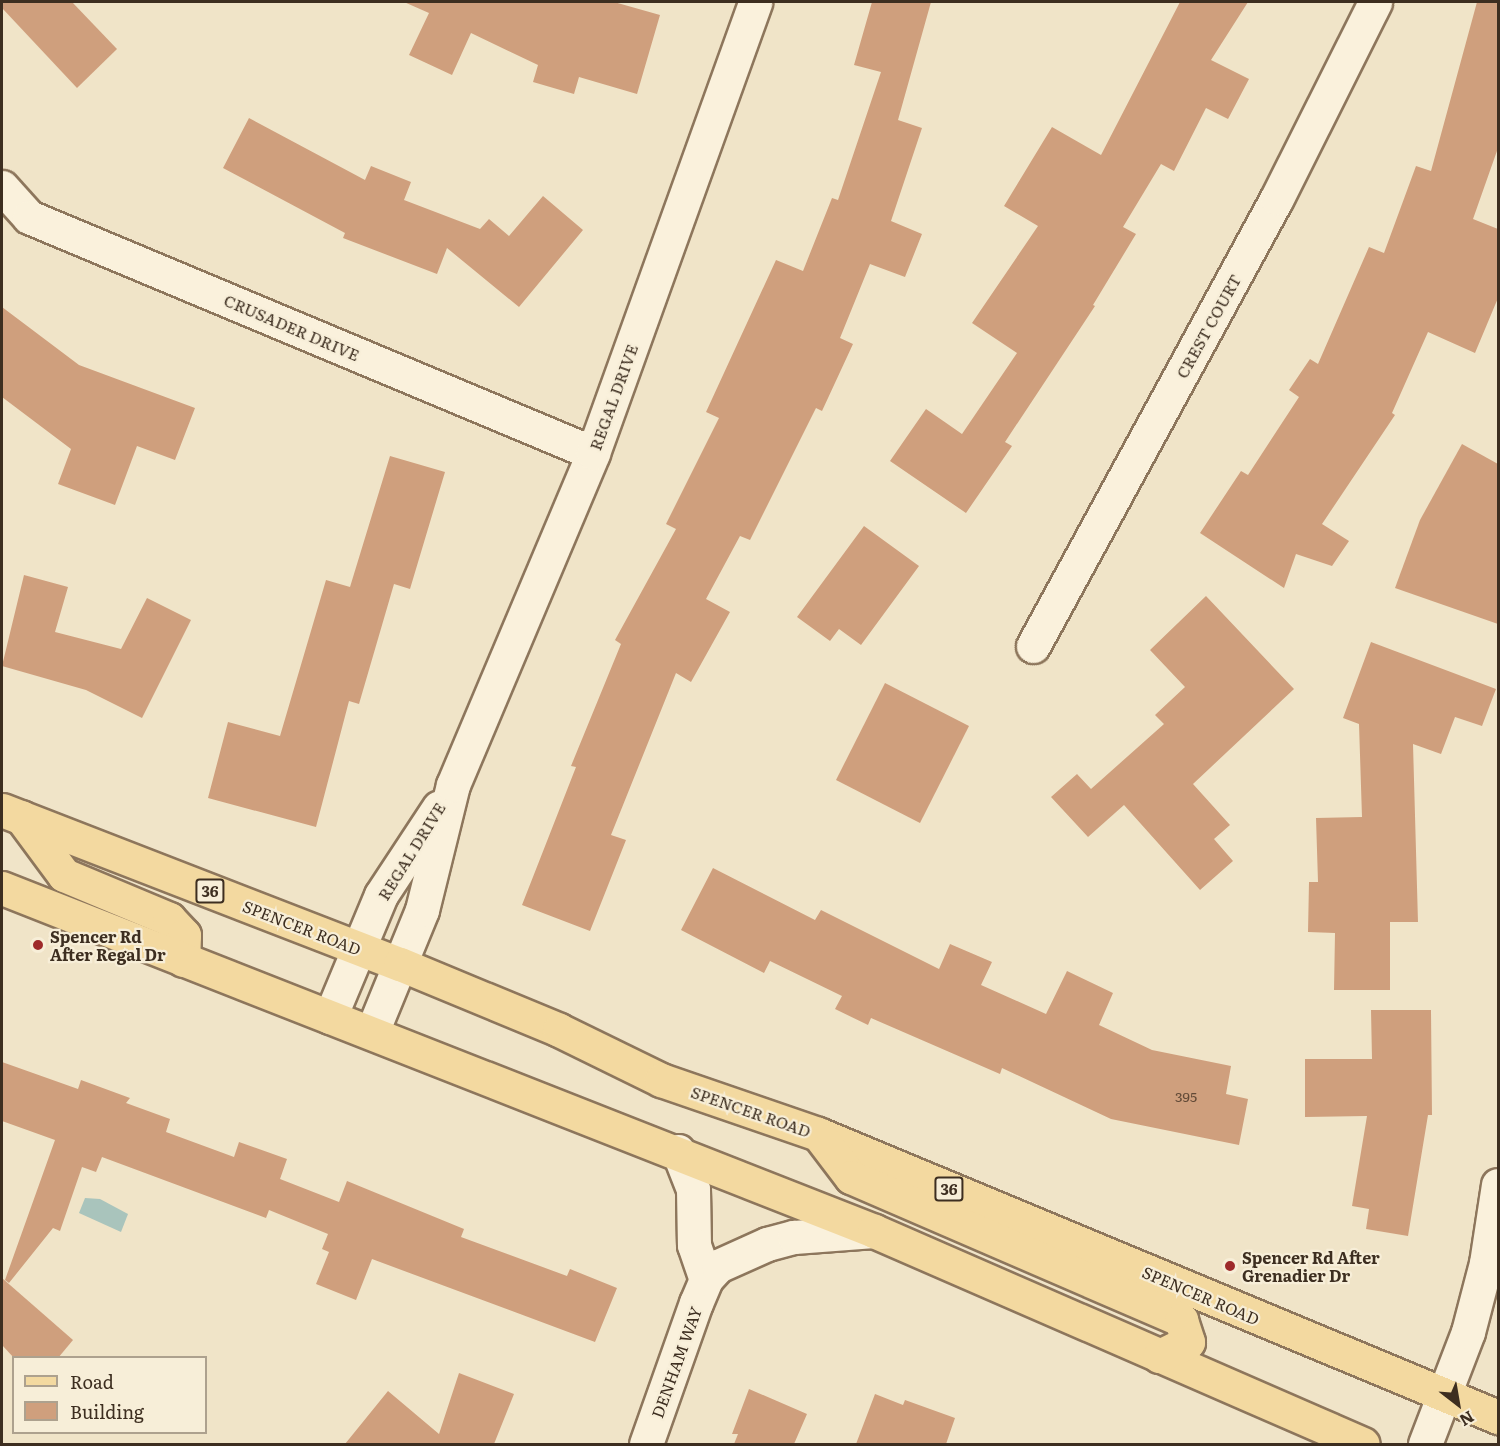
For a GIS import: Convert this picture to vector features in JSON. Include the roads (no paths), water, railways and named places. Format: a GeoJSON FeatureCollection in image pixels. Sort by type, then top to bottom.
{"type":"FeatureCollection","features":[{"type":"Feature","properties":{"kind":"main road","name":"SPENCER ROAD"},"geometry":{"type":"LineString","coordinates":[[11,814],[400,964],[559,1030],[661,1080],[818,1134],[1498,1417]]}},
{"type":"Feature","properties":{"kind":"main road"},"geometry":{"type":"LineString","coordinates":[[11,814],[64,875],[169,919],[184,935],[183,960]]}},
{"type":"Feature","properties":{"kind":"main road"},"geometry":{"type":"LineString","coordinates":[[2,888],[678,1151],[874,1231],[1363,1444]]}},
{"type":"Feature","properties":{"kind":"main road"},"geometry":{"type":"LineString","coordinates":[[818,1134],[851,1177],[1181,1320],[1188,1342],[1160,1356]]}},
{"type":"Feature","properties":{"kind":"street","name":"REGAL DRIVE"},"geometry":{"type":"LineString","coordinates":[[372,1032],[422,910],[453,785],[593,453],[754,2]]}},
{"type":"Feature","properties":{"kind":"street","name":"CREST COURT"},"geometry":{"type":"LineString","coordinates":[[1033,646],[1277,198],[1375,2]]}},
{"type":"Feature","properties":{"kind":"street","name":"CRUSADER DRIVE"},"geometry":{"type":"LineString","coordinates":[[2,187],[29,217],[593,453]]}},
{"type":"Feature","properties":{"kind":"street","name":"REGAL DRIVE"},"geometry":{"type":"LineString","coordinates":[[330,1017],[360,950],[381,895],[453,785]]}},
{"type":"Feature","properties":{"kind":"street"},"geometry":{"type":"LineString","coordinates":[[678,1151],[693,1189],[694,1245],[706,1279],[718,1266],[767,1244],[794,1237],[874,1231]]}},
{"type":"Feature","properties":{"kind":"street"},"geometry":{"type":"LineString","coordinates":[[1425,1444],[1446,1395],[1486,1263],[1498,1185]]}},
{"type":"Feature","properties":{"kind":"street","name":"DENHAM WAY"},"geometry":{"type":"LineString","coordinates":[[646,1444],[706,1279]]}},
{"type":"Feature","properties":{"kind":"water"},"geometry":{"type":"Polygon","coordinates":[[[85,1198],[100,1199],[128,1214],[121,1232],[79,1213],[85,1198]]]}},
{"type":"Feature","properties":{"kind":"place","name":"Spencer Rd After Regal Dr"},"geometry":{"type":"Point","coordinates":[38,945]}},
{"type":"Feature","properties":{"kind":"place","name":"Spencer Rd After Grenadier Dr"},"geometry":{"type":"Point","coordinates":[1230,1266]}}]}
